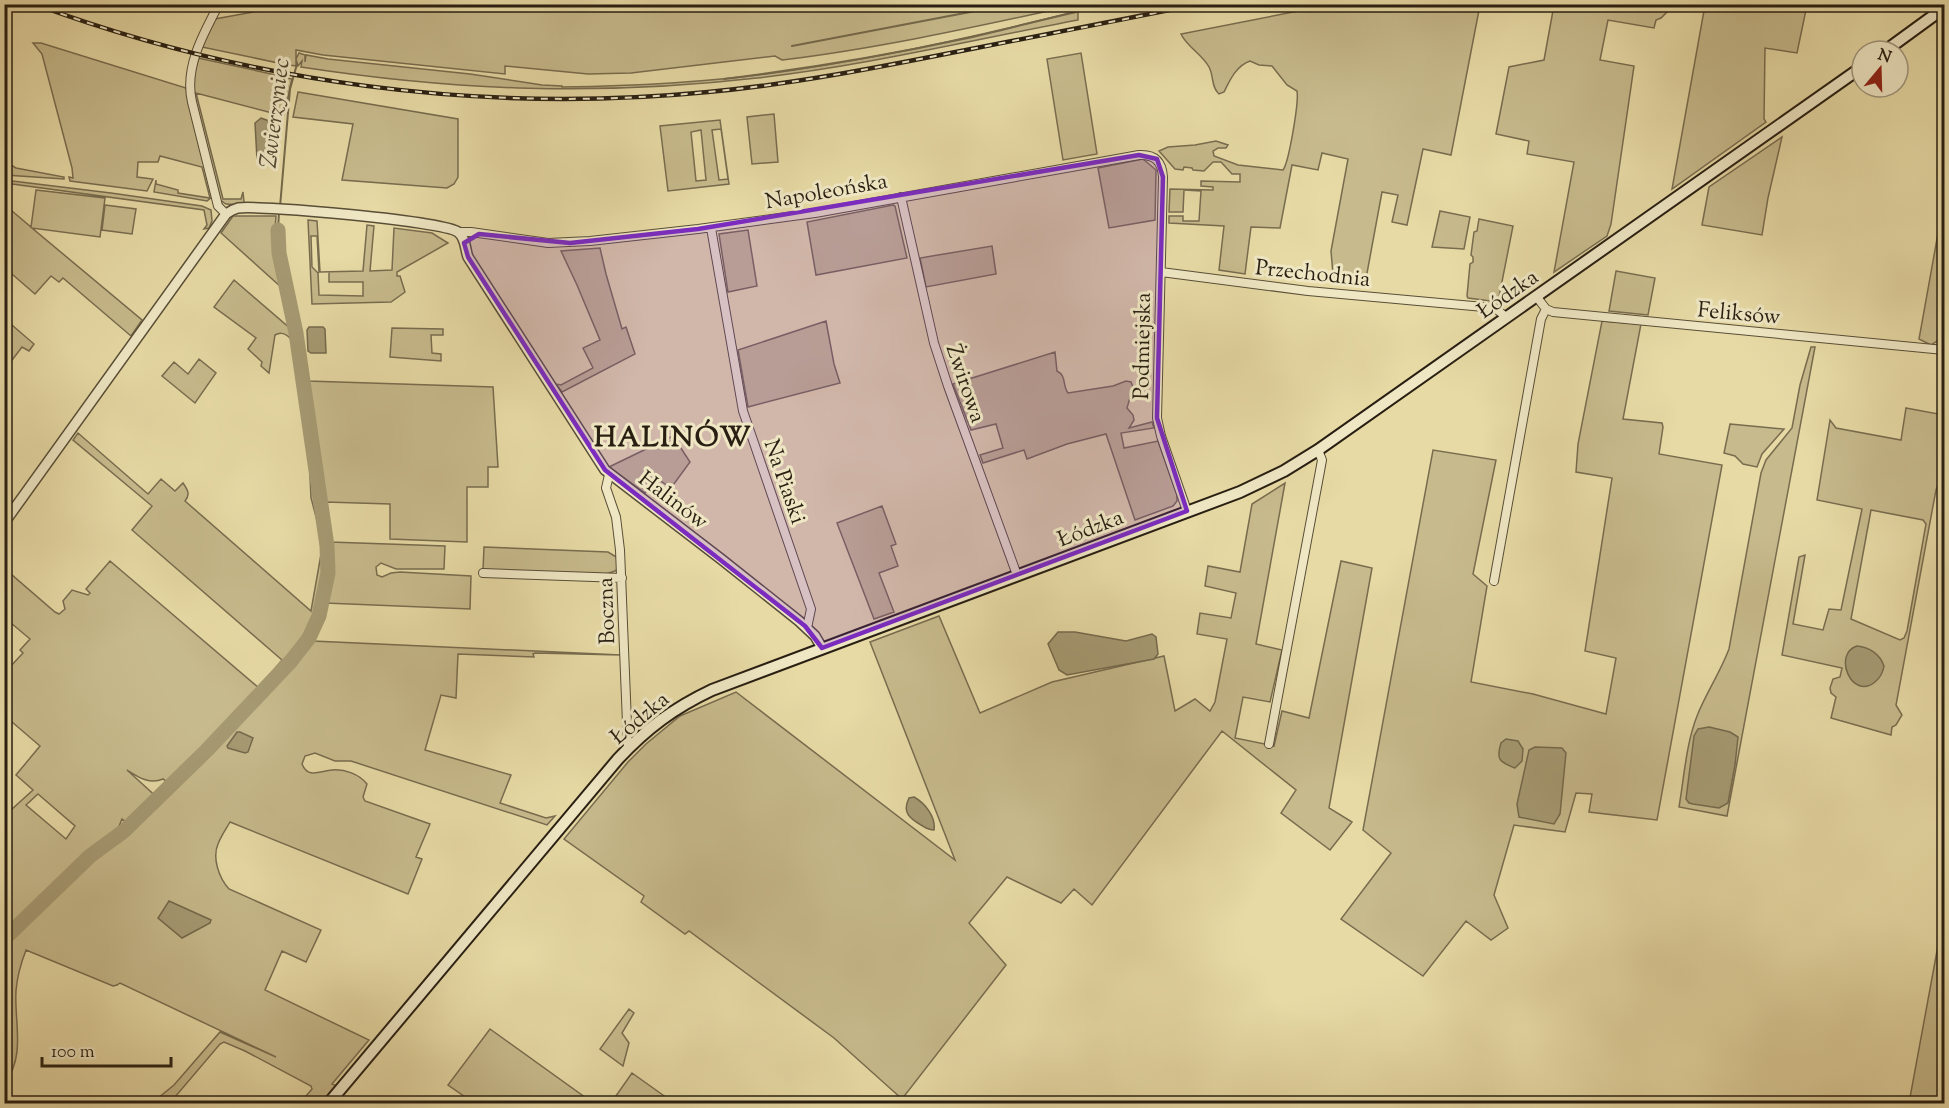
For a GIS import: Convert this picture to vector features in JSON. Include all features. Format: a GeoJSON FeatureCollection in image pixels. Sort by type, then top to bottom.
{"type":"FeatureCollection","features":[{"type":"Feature","properties":{"kind":"main road"},"geometry":{"type":"LineString","coordinates":[[1901,39],[1944,8]]}},
{"type":"Feature","properties":{"kind":"main road","name":"Łódzka"},"geometry":{"type":"LineString","coordinates":[[328,1104],[628,748],[658,721],[689,701],[822,648],[1262,482],[1318,450],[1850,75]]}},
{"type":"Feature","properties":{"kind":"street"},"geometry":{"type":"LineString","coordinates":[[4,523],[226,214],[218,206],[193,109],[190,86],[200,41],[219,4]]}},
{"type":"Feature","properties":{"kind":"street","name":"Napoleońska"},"geometry":{"type":"LineString","coordinates":[[226,214],[240,208],[287,209],[406,221],[458,232],[465,231],[538,242],[570,243],[711,228],[814,213],[1139,155],[1149,155],[1157,159],[1163,177]]}},
{"type":"Feature","properties":{"kind":"street","name":"Podmiejska"},"geometry":{"type":"LineString","coordinates":[[1163,177],[1157,418],[1187,511]]}},
{"type":"Feature","properties":{"kind":"street","name":"Żwirowa"},"geometry":{"type":"LineString","coordinates":[[901,197],[938,354],[1017,575]]}},
{"type":"Feature","properties":{"kind":"street","name":"Na Piaski"},"geometry":{"type":"LineString","coordinates":[[711,228],[743,411],[809,602],[803,625]]}},
{"type":"Feature","properties":{"kind":"street","name":"Halinów"},"geometry":{"type":"LineString","coordinates":[[458,232],[468,257],[586,443],[609,475],[712,552],[803,625],[815,636],[822,648]]}},
{"type":"Feature","properties":{"kind":"street"},"geometry":{"type":"LineString","coordinates":[[464,243],[479,234]]}},
{"type":"Feature","properties":{"kind":"street","name":"Przechodnia"},"geometry":{"type":"LineString","coordinates":[[1161,272],[1308,291],[1495,308],[1506,317]]}},
{"type":"Feature","properties":{"kind":"street"},"geometry":{"type":"LineString","coordinates":[[1494,581],[1541,319],[1546,309],[1536,296]]}},
{"type":"Feature","properties":{"kind":"street","name":"Feliksów"},"geometry":{"type":"LineString","coordinates":[[1546,309],[1553,312],[1943,348]]}},
{"type":"Feature","properties":{"kind":"street"},"geometry":{"type":"LineString","coordinates":[[1269,744],[1322,460],[1318,450]]}},
{"type":"Feature","properties":{"kind":"street","name":"Boczna"},"geometry":{"type":"LineString","coordinates":[[609,475],[606,488],[616,517],[622,578],[628,748]]}},
{"type":"Feature","properties":{"kind":"street"},"geometry":{"type":"LineString","coordinates":[[483,573],[622,578]]}},
{"type":"Feature","properties":{"kind":"highlighted area"},"geometry":{"type":"Polygon","coordinates":[[[1139,155],[1157,159],[1163,177],[1157,418],[1187,511],[822,648],[805,626],[605,470],[468,257],[464,243],[479,234],[570,243],[698,229],[1139,155]]]}},
{"type":"Feature","properties":{"kind":"shaded area"},"geometry":{"type":"Polygon","coordinates":[[[1364,4],[1480,5],[1451,155],[1423,149],[1407,225],[1392,222],[1398,195],[1382,192],[1365,284],[1335,278],[1333,275],[1331,251],[1348,159],[1322,153],[1318,170],[1292,165],[1280,228],[1251,227],[1245,274],[1219,270],[1224,226],[1169,223],[1169,216],[1183,216],[1183,221],[1199,221],[1201,191],[1184,190],[1183,212],[1169,212],[1170,189],[1213,190],[1213,187],[1201,186],[1201,181],[1240,182],[1240,174],[1232,174],[1221,162],[1213,162],[1204,171],[1184,167],[1183,170],[1175,169],[1159,151],[1168,147],[1216,141],[1228,145],[1226,148],[1213,151],[1214,156],[1238,165],[1283,170],[1293,132],[1297,91],[1287,85],[1272,66],[1259,65],[1250,61],[1237,70],[1224,92],[1219,94],[1209,67],[1181,34],[1329,5],[1350,5],[1355,9],[1364,4]]]}},
{"type":"Feature","properties":{"kind":"shaded area"},"geometry":{"type":"Polygon","coordinates":[[[291,5],[1076,5],[930,36],[819,55],[782,60],[775,56],[631,73],[588,74],[505,66],[505,74],[323,55],[296,50],[296,66],[289,65],[289,61],[288,65],[202,47],[215,19],[291,5]]]}},
{"type":"Feature","properties":{"kind":"shaded area"},"geometry":{"type":"Polygon","coordinates":[[[1554,5],[1674,5],[1656,20],[1654,28],[1608,20],[1600,60],[1634,66],[1611,224],[1607,236],[1554,272],[1574,162],[1527,154],[1529,141],[1496,134],[1509,67],[1544,60],[1554,5]]]}},
{"type":"Feature","properties":{"kind":"shaded area"},"geometry":{"type":"Polygon","coordinates":[[[1705,5],[1807,5],[1797,53],[1765,48],[1764,119],[1766,122],[1672,189],[1705,5]]]}},
{"type":"Feature","properties":{"kind":"shaded area"},"geometry":{"type":"Polygon","coordinates":[[[1078,11],[1078,20],[918,52],[797,73],[699,84],[585,89],[472,86],[301,67],[302,61],[298,66],[296,59],[299,53],[305,55],[305,62],[306,55],[562,87],[664,84],[741,77],[845,62],[962,39],[1078,11]]]}},
{"type":"Feature","properties":{"kind":"shaded area"},"geometry":{"type":"Polygon","coordinates":[[[33,43],[41,43],[186,88],[212,197],[207,201],[154,192],[156,180],[156,184],[178,190],[178,193],[210,198],[202,167],[160,156],[158,162],[138,162],[137,177],[153,179],[147,191],[70,181],[69,177],[73,178],[72,168],[42,54],[33,43]]]}},
{"type":"Feature","properties":{"kind":"shaded area"},"geometry":{"type":"Polygon","coordinates":[[[1081,53],[1097,154],[1063,160],[1047,59],[1081,53]]]}},
{"type":"Feature","properties":{"kind":"shaded area"},"geometry":{"type":"Polygon","coordinates":[[[198,58],[281,76],[281,80],[282,77],[292,79],[284,116],[196,93],[223,199],[241,199],[243,192],[242,205],[226,204],[220,200],[193,92],[198,58]]]}},
{"type":"Feature","properties":{"kind":"shaded area"},"geometry":{"type":"Polygon","coordinates":[[[298,92],[458,119],[458,177],[454,184],[447,188],[342,180],[353,124],[293,117],[298,92]]]}},
{"type":"Feature","properties":{"kind":"shaded area"},"geometry":{"type":"Polygon","coordinates":[[[774,114],[778,162],[752,164],[747,117],[774,114]]]}},
{"type":"Feature","properties":{"kind":"shaded area"},"geometry":{"type":"Polygon","coordinates":[[[261,118],[277,124],[272,160],[269,164],[257,159],[255,123],[261,118]]]}},
{"type":"Feature","properties":{"kind":"shaded area"},"geometry":{"type":"Polygon","coordinates":[[[720,120],[729,184],[668,191],[660,126],[720,120]],[[721,129],[712,130],[719,180],[728,179],[721,129]],[[701,130],[691,132],[696,181],[706,180],[701,130]]]}},
{"type":"Feature","properties":{"kind":"shaded area"},"geometry":{"type":"Polygon","coordinates":[[[1782,137],[1762,235],[1702,225],[1709,187],[1782,137]]]}},
{"type":"Feature","properties":{"kind":"shaded area"},"geometry":{"type":"Polygon","coordinates":[[[1143,159],[1156,170],[1155,220],[1109,228],[1098,168],[1143,159]]]}},
{"type":"Feature","properties":{"kind":"shaded area"},"geometry":{"type":"Polygon","coordinates":[[[4,161],[16,168],[64,177],[64,179],[5,175],[4,161]]]}},
{"type":"Feature","properties":{"kind":"shaded area"},"geometry":{"type":"Polygon","coordinates":[[[4,180],[202,206],[211,210],[212,221],[209,228],[204,229],[207,225],[204,210],[5,183],[4,180]]]}},
{"type":"Feature","properties":{"kind":"shaded area"},"geometry":{"type":"Polygon","coordinates":[[[36,190],[105,198],[100,237],[32,228],[142,320],[131,336],[63,278],[59,282],[51,276],[35,294],[5,268],[5,205],[31,227],[36,190]]]}},
{"type":"Feature","properties":{"kind":"shaded area"},"geometry":{"type":"Polygon","coordinates":[[[1944,200],[1944,337],[1931,345],[1919,339],[1944,200]]]}},
{"type":"Feature","properties":{"kind":"shaded area"},"geometry":{"type":"Polygon","coordinates":[[[105,205],[136,209],[132,234],[102,230],[105,205]]]}},
{"type":"Feature","properties":{"kind":"shaded area"},"geometry":{"type":"Polygon","coordinates":[[[893,205],[907,258],[816,275],[807,222],[893,205]]]}},
{"type":"Feature","properties":{"kind":"shaded area"},"geometry":{"type":"Polygon","coordinates":[[[1440,211],[1470,217],[1464,249],[1432,247],[1440,211]]]}},
{"type":"Feature","properties":{"kind":"shaded area"},"geometry":{"type":"Polygon","coordinates":[[[233,216],[276,216],[274,244],[281,287],[221,233],[233,216]]]}},
{"type":"Feature","properties":{"kind":"shaded area"},"geometry":{"type":"Polygon","coordinates":[[[1479,219],[1513,226],[1498,302],[1467,296],[1470,264],[1473,262],[1471,255],[1474,232],[1477,231],[1479,219]]]}},
{"type":"Feature","properties":{"kind":"shaded area"},"geometry":{"type":"Polygon","coordinates":[[[308,220],[317,221],[320,272],[363,271],[367,225],[374,226],[370,271],[392,270],[394,228],[432,233],[448,243],[397,272],[405,292],[391,302],[312,304],[308,220]],[[311,236],[312,267],[318,273],[319,295],[363,296],[363,282],[329,282],[329,272],[319,272],[317,236],[311,236]]]}},
{"type":"Feature","properties":{"kind":"shaded area"},"geometry":{"type":"Polygon","coordinates":[[[748,230],[757,286],[728,292],[719,234],[748,230]]]}},
{"type":"Feature","properties":{"kind":"shaded area"},"geometry":{"type":"Polygon","coordinates":[[[992,246],[996,274],[926,287],[920,258],[992,246]]]}},
{"type":"Feature","properties":{"kind":"shaded area"},"geometry":{"type":"Polygon","coordinates":[[[600,248],[622,329],[626,327],[635,354],[562,392],[556,384],[561,385],[593,368],[583,348],[600,340],[561,251],[600,248]]]}},
{"type":"Feature","properties":{"kind":"shaded area"},"geometry":{"type":"Polygon","coordinates":[[[1616,271],[1655,278],[1648,315],[1609,311],[1616,271]]]}},
{"type":"Feature","properties":{"kind":"shaded area"},"geometry":{"type":"Polygon","coordinates":[[[234,280],[292,330],[294,343],[286,334],[275,335],[269,373],[261,366],[262,362],[248,349],[256,338],[214,307],[234,280]]]}},
{"type":"Feature","properties":{"kind":"shaded area"},"geometry":{"type":"Polygon","coordinates":[[[5,319],[34,344],[29,351],[22,347],[6,368],[11,374],[5,381],[5,319]]]}},
{"type":"Feature","properties":{"kind":"shaded area"},"geometry":{"type":"Polygon","coordinates":[[[826,321],[840,383],[748,407],[738,350],[826,321]]]}},
{"type":"Feature","properties":{"kind":"shaded area"},"geometry":{"type":"Polygon","coordinates":[[[1602,321],[1641,324],[1623,419],[1662,423],[1659,454],[1722,465],[1657,820],[1589,812],[1592,794],[1576,793],[1565,832],[1514,825],[1494,895],[1508,928],[1491,940],[1466,921],[1423,976],[1341,919],[1391,853],[1363,830],[1433,450],[1496,460],[1473,574],[1487,586],[1471,682],[1533,694],[1606,714],[1616,658],[1585,651],[1612,478],[1576,472],[1578,444],[1602,321]]]}},
{"type":"Feature","properties":{"kind":"shaded area"},"geometry":{"type":"Polygon","coordinates":[[[309,327],[325,329],[326,353],[308,351],[307,330],[309,327]]]}},
{"type":"Feature","properties":{"kind":"shaded area"},"geometry":{"type":"Polygon","coordinates":[[[392,328],[443,329],[443,335],[431,335],[432,353],[441,354],[441,361],[390,357],[392,328]]]}},
{"type":"Feature","properties":{"kind":"shaded area"},"geometry":{"type":"Polygon","coordinates":[[[294,343],[305,363],[308,381],[493,387],[498,467],[488,467],[488,487],[467,487],[467,542],[390,539],[390,504],[325,502],[330,542],[445,546],[444,569],[396,569],[381,563],[376,567],[377,575],[382,577],[400,572],[471,576],[470,609],[325,603],[313,641],[621,655],[535,653],[534,657],[458,654],[456,698],[441,695],[425,750],[511,775],[500,803],[546,818],[555,816],[547,825],[351,761],[335,761],[315,753],[305,756],[302,764],[311,773],[332,770],[347,771],[360,777],[367,784],[363,797],[365,801],[430,824],[416,857],[422,859],[408,894],[230,822],[218,844],[216,855],[218,868],[229,889],[321,930],[306,962],[282,951],[265,990],[369,1040],[332,1084],[337,1086],[322,1103],[300,1103],[312,1089],[311,1086],[224,1042],[175,1097],[165,1103],[152,1103],[174,1085],[220,1032],[276,1057],[120,983],[113,986],[26,950],[16,991],[17,1050],[11,1072],[5,1082],[4,803],[12,809],[33,790],[16,775],[40,746],[5,716],[5,667],[8,669],[23,653],[20,650],[30,639],[5,618],[5,569],[59,614],[65,609],[63,601],[72,590],[88,595],[90,593],[86,589],[110,561],[259,688],[282,660],[132,530],[152,506],[73,440],[78,433],[148,494],[161,479],[175,491],[183,483],[188,494],[185,501],[311,611],[323,543],[311,498],[309,453],[294,343]],[[127,770],[160,800],[174,788],[163,779],[149,781],[127,770]],[[38,794],[26,805],[66,839],[75,826],[38,794]],[[122,819],[115,836],[71,870],[26,913],[30,917],[131,826],[122,819]]]}},
{"type":"Feature","properties":{"kind":"shaded area"},"geometry":{"type":"Polygon","coordinates":[[[1811,347],[1815,347],[1727,816],[1679,807],[1693,727],[1729,649],[1761,473],[1766,460],[1792,428],[1800,385],[1811,347]]]}},
{"type":"Feature","properties":{"kind":"shaded area"},"geometry":{"type":"Polygon","coordinates":[[[1055,352],[1057,371],[1062,375],[1068,393],[1113,386],[1126,381],[1131,382],[1133,387],[1127,408],[1134,420],[1129,428],[1152,422],[1154,428],[1121,433],[1124,448],[1158,441],[1177,495],[1177,501],[1173,506],[1135,520],[1106,434],[1067,444],[1027,459],[1024,450],[983,463],[980,455],[1003,448],[996,424],[971,430],[953,384],[1055,352]]]}},
{"type":"Feature","properties":{"kind":"shaded area"},"geometry":{"type":"Polygon","coordinates":[[[199,359],[216,373],[195,403],[162,376],[174,362],[188,374],[199,359]]]}},
{"type":"Feature","properties":{"kind":"shaded area"},"geometry":{"type":"Polygon","coordinates":[[[1906,408],[1944,415],[1944,483],[1938,485],[1936,490],[1896,705],[1902,715],[1892,727],[1891,735],[1831,718],[1836,697],[1831,693],[1830,688],[1833,679],[1840,677],[1842,668],[1782,655],[1799,557],[1805,555],[1793,624],[1823,630],[1829,609],[1841,610],[1862,509],[1817,500],[1830,420],[1836,428],[1901,440],[1906,408]],[[1871,510],[1851,619],[1900,640],[1904,638],[1926,524],[1923,520],[1871,510]]]}},
{"type":"Feature","properties":{"kind":"shaded area"},"geometry":{"type":"Polygon","coordinates":[[[1730,424],[1784,429],[1762,454],[1757,467],[1743,464],[1735,456],[1724,453],[1730,424]]]}},
{"type":"Feature","properties":{"kind":"shaded area"},"geometry":{"type":"Polygon","coordinates":[[[673,436],[690,462],[671,488],[656,478],[645,493],[609,467],[673,436]]]}},
{"type":"Feature","properties":{"kind":"shaded area"},"geometry":{"type":"Polygon","coordinates":[[[1285,483],[1256,644],[1282,650],[1270,702],[1243,697],[1235,738],[1274,746],[1282,711],[1309,718],[1341,561],[1372,568],[1329,808],[1352,822],[1330,850],[1281,813],[1296,790],[1222,731],[1092,905],[1074,889],[1061,903],[1007,877],[969,923],[1006,965],[902,1099],[834,1038],[689,931],[685,934],[641,902],[644,896],[564,839],[628,762],[646,744],[680,716],[736,692],[955,860],[870,642],[939,616],[980,713],[1052,682],[1164,656],[1175,711],[1195,699],[1210,711],[1215,702],[1227,639],[1197,634],[1200,613],[1231,618],[1236,593],[1205,586],[1208,566],[1240,572],[1252,504],[1285,483]]]}},
{"type":"Feature","properties":{"kind":"shaded area"},"geometry":{"type":"Polygon","coordinates":[[[882,506],[896,544],[891,546],[898,566],[879,573],[894,612],[874,619],[837,523],[882,506]]]}},
{"type":"Feature","properties":{"kind":"shaded area"},"geometry":{"type":"Polygon","coordinates":[[[484,547],[608,552],[618,558],[618,568],[606,574],[483,570],[484,547]]]}},
{"type":"Feature","properties":{"kind":"shaded area"},"geometry":{"type":"Polygon","coordinates":[[[1058,632],[1075,632],[1126,641],[1152,634],[1156,637],[1158,654],[1154,659],[1067,675],[1059,670],[1048,644],[1058,632]]]}},
{"type":"Feature","properties":{"kind":"shaded area"},"geometry":{"type":"Polygon","coordinates":[[[1857,646],[1874,652],[1884,666],[1878,679],[1867,686],[1859,686],[1853,681],[1846,666],[1846,658],[1857,646]]]}},
{"type":"Feature","properties":{"kind":"shaded area"},"geometry":{"type":"Polygon","coordinates":[[[1709,727],[1730,732],[1738,737],[1728,803],[1719,808],[1689,803],[1686,799],[1694,736],[1698,729],[1709,727]]]}},
{"type":"Feature","properties":{"kind":"shaded area"},"geometry":{"type":"Polygon","coordinates":[[[237,732],[253,738],[248,752],[228,748],[227,746],[237,732]]]}},
{"type":"Feature","properties":{"kind":"shaded area"},"geometry":{"type":"Polygon","coordinates":[[[1506,739],[1518,741],[1523,749],[1522,761],[1515,768],[1502,762],[1499,756],[1501,743],[1506,739]]]}},
{"type":"Feature","properties":{"kind":"shaded area"},"geometry":{"type":"Polygon","coordinates":[[[1535,747],[1562,748],[1566,753],[1560,814],[1554,824],[1519,817],[1517,804],[1529,750],[1535,747]]]}},
{"type":"Feature","properties":{"kind":"shaded area"},"geometry":{"type":"Polygon","coordinates":[[[914,797],[929,811],[934,830],[924,827],[908,814],[907,803],[909,798],[914,797]]]}},
{"type":"Feature","properties":{"kind":"shaded area"},"geometry":{"type":"Polygon","coordinates":[[[169,901],[211,920],[210,923],[182,938],[158,918],[169,901]]]}},
{"type":"Feature","properties":{"kind":"shaded area"},"geometry":{"type":"Polygon","coordinates":[[[1944,913],[1944,1103],[1909,1103],[1944,913]]]}},
{"type":"Feature","properties":{"kind":"shaded area"},"geometry":{"type":"Polygon","coordinates":[[[629,1009],[634,1013],[622,1033],[629,1043],[623,1066],[600,1049],[629,1009]]]}},
{"type":"Feature","properties":{"kind":"shaded area"},"geometry":{"type":"Polygon","coordinates":[[[490,1029],[593,1103],[474,1103],[448,1085],[490,1029]]]}},
{"type":"Feature","properties":{"kind":"shaded area"},"geometry":{"type":"Polygon","coordinates":[[[632,1073],[674,1103],[611,1103],[632,1073]]]}},
{"type":"Feature","properties":{"kind":"waterway"},"geometry":{"type":"LineString","coordinates":[[792,46],[1012,4]]}},
{"type":"Feature","properties":{"kind":"waterway"},"geometry":{"type":"LineString","coordinates":[[724,79],[904,51],[1115,4]]}},
{"type":"Feature","properties":{"kind":"waterway","name":"Zwierzyniec"},"geometry":{"type":"LineString","coordinates":[[280,207],[290,89],[297,64]]}},
{"type":"Feature","properties":{"kind":"waterway","name":"Zwierzyniec"},"geometry":{"type":"LineString","coordinates":[[278,230],[279,212]]}},
{"type":"Feature","properties":{"kind":"waterway"},"geometry":{"type":"LineString","coordinates":[[4,939],[90,856],[124,831],[207,750],[291,661],[309,638],[319,616],[328,573],[327,546],[296,333],[279,253],[278,230]]}},
{"type":"Feature","properties":{"kind":"railway"},"geometry":{"type":"LineString","coordinates":[[34,4],[115,31],[198,54],[281,72],[366,86],[451,95],[537,99],[622,98],[708,92],[773,84],[902,63],[1200,4]]}},
{"type":"Feature","properties":{"kind":"district","name":"HALINÓW"},"geometry":{"type":"Point","coordinates":[673,436]}}]}
